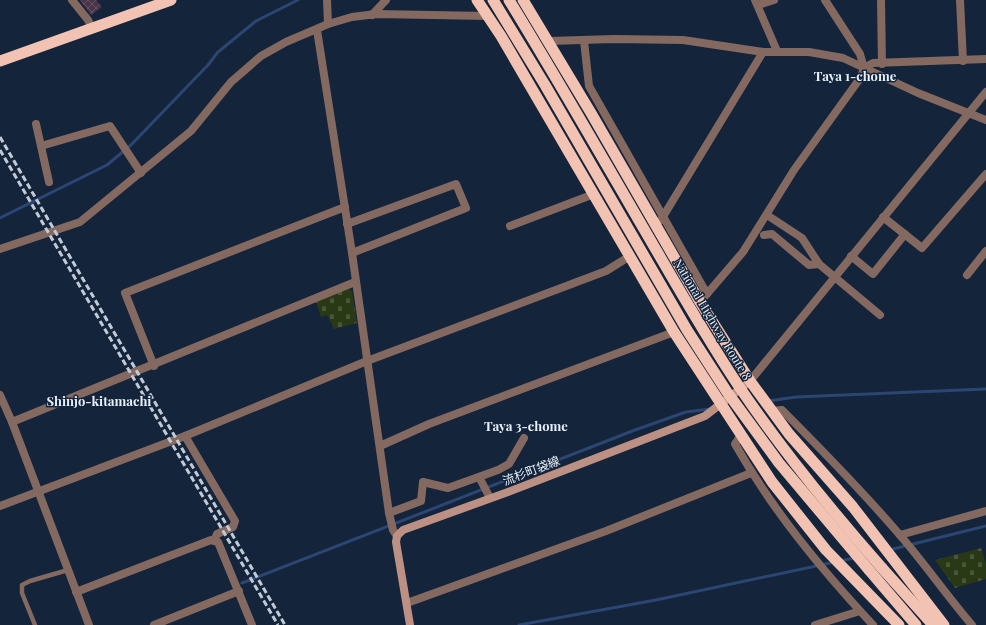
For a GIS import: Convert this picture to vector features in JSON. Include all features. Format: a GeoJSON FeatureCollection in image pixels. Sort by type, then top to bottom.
{"type":"FeatureCollection","features":[{"type":"Feature","properties":{"kind":"highway"},"geometry":{"type":"LineString","coordinates":[[0,61],[170,0]]}},
{"type":"Feature","properties":{"kind":"highway"},"geometry":{"type":"LineString","coordinates":[[477,0],[594,194],[674,332],[772,482],[826,550],[899,625]]}},
{"type":"Feature","properties":{"kind":"highway"},"geometry":{"type":"LineString","coordinates":[[493,0],[545,85],[687,330],[727,392],[779,463],[916,625]]}},
{"type":"Feature","properties":{"kind":"highway","name":"National Highway Route 8"},"geometry":{"type":"LineString","coordinates":[[509,0],[545,58],[698,322],[738,386],[785,451],[853,534],[933,625]]}},
{"type":"Feature","properties":{"kind":"highway"},"geometry":{"type":"LineString","coordinates":[[523,0],[660,221],[750,381],[771,411],[878,538],[944,625]]}},
{"type":"Feature","properties":{"kind":"main road","name":"流杉町袋線"},"geometry":{"type":"LineString","coordinates":[[397,536],[403,530],[488,496],[706,416],[750,381]]}},
{"type":"Feature","properties":{"kind":"main road"},"geometry":{"type":"LineString","coordinates":[[397,536],[410,625]]}},
{"type":"Feature","properties":{"kind":"street"},"geometry":{"type":"LineString","coordinates":[[72,0],[88,20],[92,28]]}},
{"type":"Feature","properties":{"kind":"street"},"geometry":{"type":"LineString","coordinates":[[327,0],[328,24]]}},
{"type":"Feature","properties":{"kind":"street"},"geometry":{"type":"LineString","coordinates":[[372,15],[386,0]]}},
{"type":"Feature","properties":{"kind":"street"},"geometry":{"type":"LineString","coordinates":[[774,0],[757,2],[777,51]]}},
{"type":"Feature","properties":{"kind":"street"},"geometry":{"type":"LineString","coordinates":[[703,298],[743,252],[794,170],[861,77],[864,68],[860,54],[825,0]]}},
{"type":"Feature","properties":{"kind":"street"},"geometry":{"type":"LineString","coordinates":[[881,0],[882,64]]}},
{"type":"Feature","properties":{"kind":"street"},"geometry":{"type":"LineString","coordinates":[[960,0],[962,61]]}},
{"type":"Feature","properties":{"kind":"street"},"geometry":{"type":"LineString","coordinates":[[0,249],[80,222],[191,131],[231,82],[260,56],[286,42],[328,24],[352,17],[372,15],[488,16]]}},
{"type":"Feature","properties":{"kind":"street"},"geometry":{"type":"LineString","coordinates":[[317,30],[352,253],[389,513],[393,530],[397,536]]}},
{"type":"Feature","properties":{"kind":"street"},"geometry":{"type":"LineString","coordinates":[[549,41],[683,40],[763,52],[809,52],[843,58],[968,114],[986,120]]}},
{"type":"Feature","properties":{"kind":"street"},"geometry":{"type":"LineString","coordinates":[[584,41],[589,86],[660,221]]}},
{"type":"Feature","properties":{"kind":"street"},"geometry":{"type":"LineString","coordinates":[[660,221],[763,52]]}},
{"type":"Feature","properties":{"kind":"street"},"geometry":{"type":"LineString","coordinates":[[864,68],[873,63],[882,64],[986,59]]}},
{"type":"Feature","properties":{"kind":"street"},"geometry":{"type":"LineString","coordinates":[[750,381],[986,92]]}},
{"type":"Feature","properties":{"kind":"street"},"geometry":{"type":"LineString","coordinates":[[36,124],[49,182]]}},
{"type":"Feature","properties":{"kind":"street"},"geometry":{"type":"LineString","coordinates":[[41,146],[110,126],[125,151],[141,173]]}},
{"type":"Feature","properties":{"kind":"street"},"geometry":{"type":"LineString","coordinates":[[883,217],[922,248],[986,174]]}},
{"type":"Feature","properties":{"kind":"street"},"geometry":{"type":"LineString","coordinates":[[347,224],[456,184],[466,208],[352,253]]}},
{"type":"Feature","properties":{"kind":"street"},"geometry":{"type":"LineString","coordinates":[[510,226],[594,194]]}},
{"type":"Feature","properties":{"kind":"street"},"geometry":{"type":"LineString","coordinates":[[154,366],[125,293],[345,207]]}},
{"type":"Feature","properties":{"kind":"street"},"geometry":{"type":"LineString","coordinates":[[767,215],[802,238],[819,264],[880,315]]}},
{"type":"Feature","properties":{"kind":"street"},"geometry":{"type":"LineString","coordinates":[[764,235],[772,234],[809,266],[819,264]]}},
{"type":"Feature","properties":{"kind":"street"},"geometry":{"type":"LineString","coordinates":[[851,256],[873,274],[905,234]]}},
{"type":"Feature","properties":{"kind":"street"},"geometry":{"type":"LineString","coordinates":[[967,275],[986,251]]}},
{"type":"Feature","properties":{"kind":"street"},"geometry":{"type":"LineString","coordinates":[[0,506],[185,436],[367,361],[606,271],[630,256]]}},
{"type":"Feature","properties":{"kind":"street"},"geometry":{"type":"LineString","coordinates":[[12,422],[154,366],[355,282]]}},
{"type":"Feature","properties":{"kind":"street"},"geometry":{"type":"LineString","coordinates":[[380,446],[429,424],[674,332]]}},
{"type":"Feature","properties":{"kind":"street"},"geometry":{"type":"LineString","coordinates":[[0,395],[12,422],[89,625]]}},
{"type":"Feature","properties":{"kind":"street"},"geometry":{"type":"LineString","coordinates":[[771,411],[782,410],[853,481],[900,535],[942,590],[972,625]]}},
{"type":"Feature","properties":{"kind":"street"},"geometry":{"type":"LineString","coordinates":[[741,435],[735,444],[751,473],[806,550],[873,625]]}},
{"type":"Feature","properties":{"kind":"street"},"geometry":{"type":"LineString","coordinates":[[185,436],[235,521],[233,527],[217,534],[214,541]]}},
{"type":"Feature","properties":{"kind":"street"},"geometry":{"type":"LineString","coordinates":[[389,513],[421,501],[423,482],[448,488],[480,480],[509,464],[524,438]]}},
{"type":"Feature","properties":{"kind":"street"},"geometry":{"type":"LineString","coordinates":[[407,603],[599,533],[751,473]]}},
{"type":"Feature","properties":{"kind":"street"},"geometry":{"type":"LineString","coordinates":[[480,480],[488,496]]}},
{"type":"Feature","properties":{"kind":"street"},"geometry":{"type":"LineString","coordinates":[[900,535],[986,511]]}},
{"type":"Feature","properties":{"kind":"street"},"geometry":{"type":"LineString","coordinates":[[76,592],[211,540],[218,542],[252,625]]}},
{"type":"Feature","properties":{"kind":"street"},"geometry":{"type":"LineString","coordinates":[[154,625],[239,591]]}},
{"type":"Feature","properties":{"kind":"street"},"geometry":{"type":"LineString","coordinates":[[815,625],[860,611]]}},
{"type":"Feature","properties":{"kind":"lane"},"geometry":{"type":"LineString","coordinates":[[35,625],[22,593],[22,585],[30,581],[68,570]]}},
{"type":"Feature","properties":{"kind":"green space"},"geometry":{"type":"Polygon","coordinates":[[[347,288],[352,291],[357,323],[334,329],[327,315],[321,317],[316,302],[347,288]]]}},
{"type":"Feature","properties":{"kind":"green space"},"geometry":{"type":"Polygon","coordinates":[[[981,548],[986,564],[986,579],[955,588],[935,560],[981,548]]]}},
{"type":"Feature","properties":{"kind":"building"},"geometry":{"type":"Polygon","coordinates":[[[80,0],[96,0],[102,7],[91,15],[80,0]]]}},
{"type":"Feature","properties":{"kind":"waterway"},"geometry":{"type":"LineString","coordinates":[[0,218],[107,165],[131,145],[208,65],[218,52],[256,21],[298,0]]}},
{"type":"Feature","properties":{"kind":"waterway"},"geometry":{"type":"LineString","coordinates":[[768,401],[796,397],[986,389]]}},
{"type":"Feature","properties":{"kind":"waterway"},"geometry":{"type":"LineString","coordinates":[[242,583],[635,430],[686,412],[710,409]]}},
{"type":"Feature","properties":{"kind":"waterway"},"geometry":{"type":"LineString","coordinates":[[889,550],[986,526]]}},
{"type":"Feature","properties":{"kind":"waterway"},"geometry":{"type":"LineString","coordinates":[[840,561],[854,558]]}},
{"type":"Feature","properties":{"kind":"waterway"},"geometry":{"type":"LineString","coordinates":[[519,625],[656,600],[835,562]]}},
{"type":"Feature","properties":{"kind":"railway"},"geometry":{"type":"LineString","coordinates":[[0,137],[285,625]]}},
{"type":"Feature","properties":{"kind":"railway"},"geometry":{"type":"LineString","coordinates":[[0,150],[278,625]]}},
{"type":"Feature","properties":{"kind":"district","name":"Taya 1-chome"},"geometry":{"type":"Point","coordinates":[855,75]}},
{"type":"Feature","properties":{"kind":"district","name":"Shinjo-kitamachi"},"geometry":{"type":"Point","coordinates":[99,400]}},
{"type":"Feature","properties":{"kind":"district","name":"Taya 3-chome"},"geometry":{"type":"Point","coordinates":[526,425]}}]}
